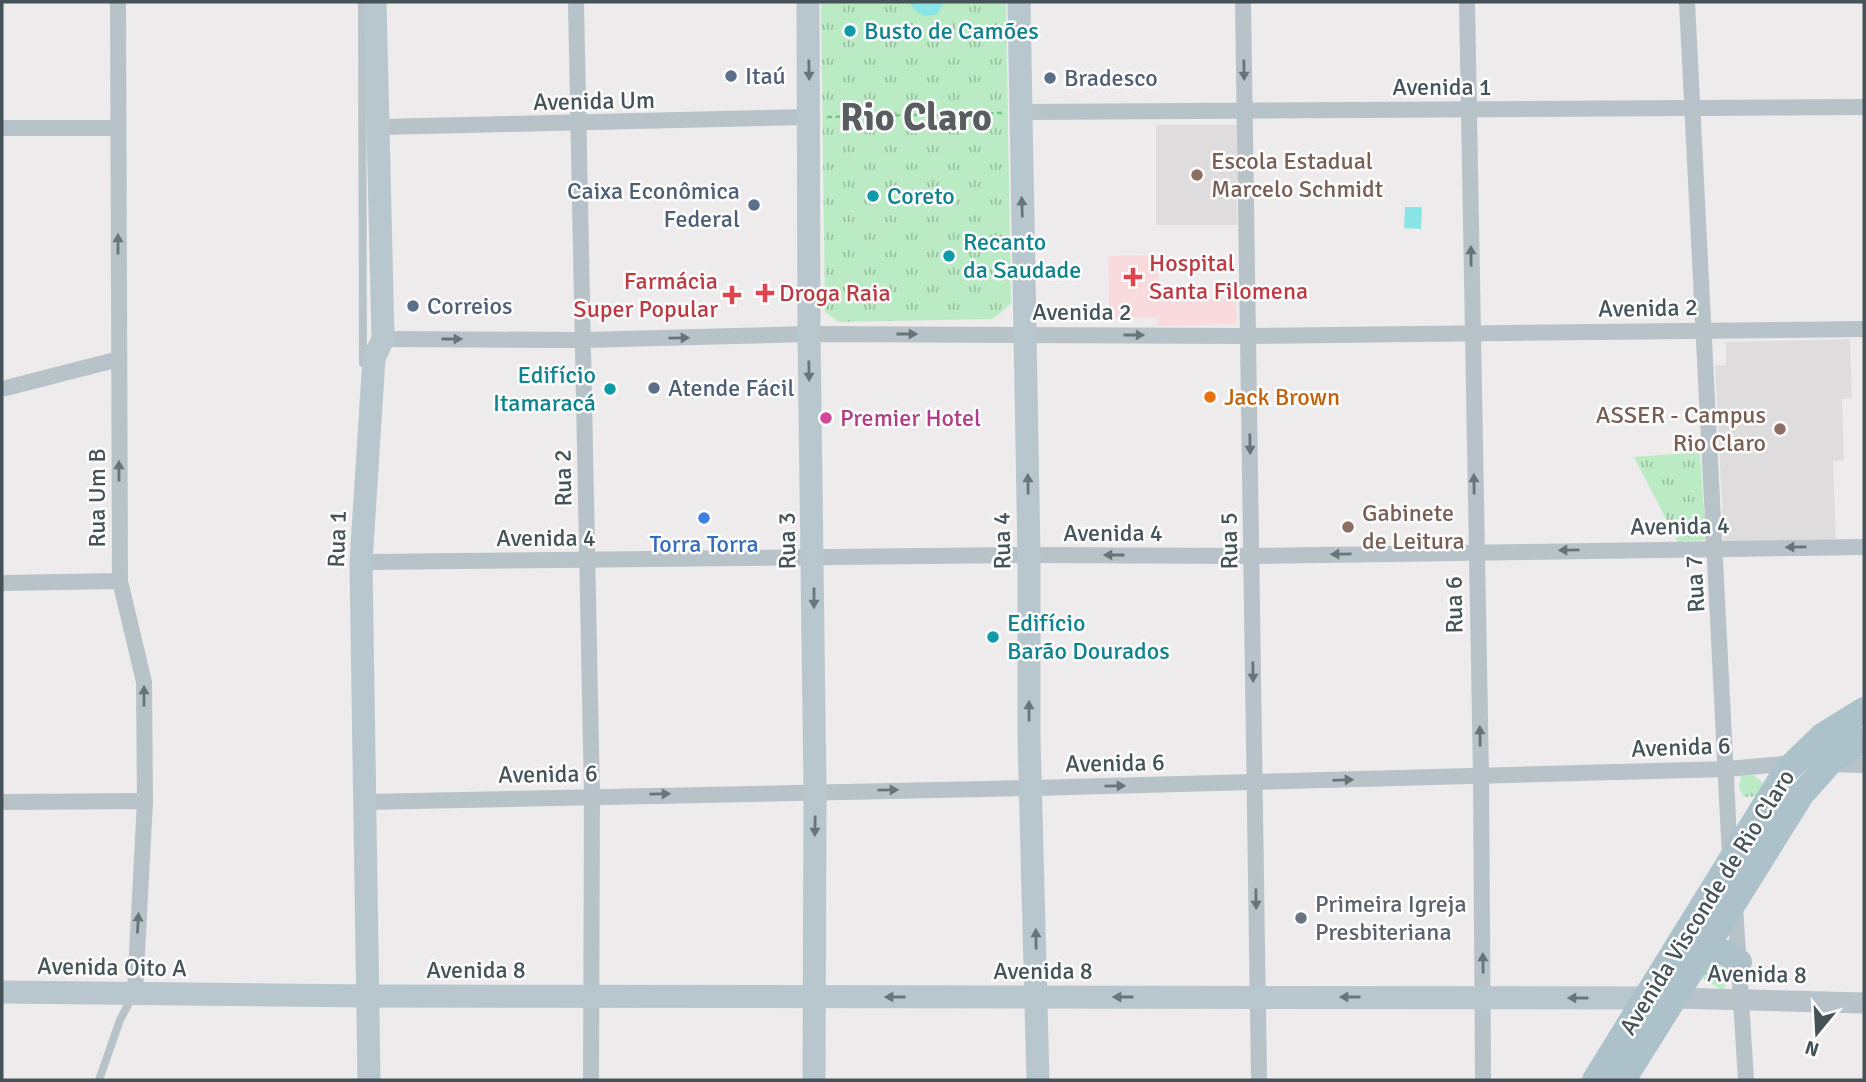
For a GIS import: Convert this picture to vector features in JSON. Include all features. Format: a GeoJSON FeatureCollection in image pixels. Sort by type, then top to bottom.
{"type":"FeatureCollection","features":[{"type":"Feature","properties":{"kind":"main road","name":"Rua 1"},"geometry":{"type":"LineString","coordinates":[[369,1080],[361,562],[374,358],[383,339],[375,2]]}},
{"type":"Feature","properties":{"kind":"main road","name":"Rua 3"},"geometry":{"type":"LineString","coordinates":[[808,2],[808,334],[816,791],[814,1080]]}},
{"type":"Feature","properties":{"kind":"main road","name":"Rua 4"},"geometry":{"type":"LineString","coordinates":[[1019,2],[1026,334],[1029,738],[1038,1080]]}},
{"type":"Feature","properties":{"kind":"main road","name":"Avenida Visconde de Rio Claro"},"geometry":{"type":"LineString","coordinates":[[1623,1080],[1659,998],[1730,861],[1793,763],[1822,736],[1864,710]]}},
{"type":"Feature","properties":{"kind":"main road","name":"Avenida Visconde de Rio Claro"},"geometry":{"type":"LineString","coordinates":[[1595,1080],[1659,998],[1703,949],[1801,795],[1828,764],[1864,740]]}},
{"type":"Feature","properties":{"kind":"main road"},"geometry":{"type":"LineString","coordinates":[[1703,949],[1727,953],[1739,962]]}},
{"type":"Feature","properties":{"kind":"main road","name":"Avenida Oito A"},"geometry":{"type":"LineString","coordinates":[[2,992],[135,991],[221,994]]}},
{"type":"Feature","properties":{"kind":"main road","name":"Avenida 8"},"geometry":{"type":"LineString","coordinates":[[221,994],[1659,998]]}},
{"type":"Feature","properties":{"kind":"street","name":"Rua Um B"},"geometry":{"type":"LineString","coordinates":[[118,2],[120,581],[144,682],[145,801],[135,991]]}},
{"type":"Feature","properties":{"kind":"street","name":"Rua 2"},"geometry":{"type":"LineString","coordinates":[[576,2],[592,796],[592,1080]]}},
{"type":"Feature","properties":{"kind":"street","name":"Rua 5"},"geometry":{"type":"LineString","coordinates":[[1243,2],[1259,1080]]}},
{"type":"Feature","properties":{"kind":"street","name":"Rua 6"},"geometry":{"type":"LineString","coordinates":[[1466,2],[1481,775],[1483,1080]]}},
{"type":"Feature","properties":{"kind":"street","name":"Rua 7"},"geometry":{"type":"LineString","coordinates":[[1687,2],[1730,861],[1735,899],[1746,1080]]}},
{"type":"Feature","properties":{"kind":"street","name":"Avenida 1"},"geometry":{"type":"LineString","coordinates":[[1020,112],[1864,107]]}},
{"type":"Feature","properties":{"kind":"street","name":"Avenida Um"},"geometry":{"type":"LineString","coordinates":[[380,127],[809,117]]}},
{"type":"Feature","properties":{"kind":"street"},"geometry":{"type":"LineString","coordinates":[[2,128],[118,128]]}},
{"type":"Feature","properties":{"kind":"street","name":"Avenida 2"},"geometry":{"type":"LineString","coordinates":[[383,339],[583,340],[808,334],[1249,336],[1864,329]]}},
{"type":"Feature","properties":{"kind":"street"},"geometry":{"type":"LineString","coordinates":[[2,389],[118,359]]}},
{"type":"Feature","properties":{"kind":"street","name":"Avenida 4"},"geometry":{"type":"LineString","coordinates":[[361,562],[1029,555],[1251,556],[1864,547]]}},
{"type":"Feature","properties":{"kind":"street"},"geometry":{"type":"LineString","coordinates":[[2,583],[120,581]]}},
{"type":"Feature","properties":{"kind":"street","name":"Avenida 6"},"geometry":{"type":"LineString","coordinates":[[366,802],[1254,783],[1727,769],[1793,763],[1864,765]]}},
{"type":"Feature","properties":{"kind":"street"},"geometry":{"type":"LineString","coordinates":[[2,802],[145,801]]}},
{"type":"Feature","properties":{"kind":"street","name":"Avenida 8"},"geometry":{"type":"LineString","coordinates":[[1659,998],[1864,1003]]}},
{"type":"Feature","properties":{"kind":"lane"},"geometry":{"type":"LineString","coordinates":[[362,2],[364,311],[360,497],[364,511]]}},
{"type":"Feature","properties":{"kind":"lane"},"geometry":{"type":"LineString","coordinates":[[99,1080],[120,1020],[135,991]]}},
{"type":"Feature","properties":{"kind":"path"},"geometry":{"type":"LineString","coordinates":[[809,117],[1020,112]]}},
{"type":"Feature","properties":{"kind":"shaded area","name":"Escola Estadual Marcelo Schmidt"},"geometry":{"type":"Polygon","coordinates":[[[1156,125],[1237,125],[1237,225],[1156,225],[1156,125]]]}},
{"type":"Feature","properties":{"kind":"shaded area","name":"Hospital Santa Filomena"},"geometry":{"type":"Polygon","coordinates":[[[1158,255],[1159,299],[1236,298],[1237,324],[1158,326],[1158,317],[1109,318],[1108,256],[1158,255]]]}},
{"type":"Feature","properties":{"kind":"shaded area","name":"ASSER - Campus Rio Claro"},"geometry":{"type":"Polygon","coordinates":[[[1850,339],[1852,398],[1842,399],[1844,460],[1833,461],[1836,541],[1724,543],[1715,365],[1726,365],[1726,342],[1850,339]]]}},
{"type":"Feature","properties":{"kind":"green space"},"geometry":{"type":"Polygon","coordinates":[[[821,2],[1006,2],[1011,304],[993,319],[839,322],[825,312],[821,2]]]}},
{"type":"Feature","properties":{"kind":"green space"},"geometry":{"type":"Polygon","coordinates":[[[1700,452],[1706,540],[1678,542],[1634,457],[1700,452]]]}},
{"type":"Feature","properties":{"kind":"green space"},"geometry":{"type":"Polygon","coordinates":[[[1753,775],[1763,783],[1758,796],[1744,797],[1739,788],[1741,776],[1753,775]]]}},
{"type":"Feature","properties":{"kind":"green space"},"geometry":{"type":"Polygon","coordinates":[[[1725,959],[1735,973],[1722,990],[1702,978],[1708,961],[1725,959]]]}},
{"type":"Feature","properties":{"kind":"water"},"geometry":{"type":"Polygon","coordinates":[[[910,2],[945,2],[937,14],[925,16],[910,2]]]}},
{"type":"Feature","properties":{"kind":"water"},"geometry":{"type":"Polygon","coordinates":[[[1405,207],[1422,207],[1421,229],[1404,228],[1405,207]]]}},
{"type":"Feature","properties":{"kind":"place","name":"Busto de Camões"},"geometry":{"type":"Point","coordinates":[850,31]}},
{"type":"Feature","properties":{"kind":"place","name":"Itaú"},"geometry":{"type":"Point","coordinates":[731,76]}},
{"type":"Feature","properties":{"kind":"place","name":"Bradesco"},"geometry":{"type":"Point","coordinates":[1050,78]}},
{"type":"Feature","properties":{"kind":"place","name":"Escola Estadual Marcelo Schmidt"},"geometry":{"type":"Point","coordinates":[1197,175]}},
{"type":"Feature","properties":{"kind":"place","name":"Coreto"},"geometry":{"type":"Point","coordinates":[873,196]}},
{"type":"Feature","properties":{"kind":"place","name":"Caixa Econômica Federal"},"geometry":{"type":"Point","coordinates":[754,205]}},
{"type":"Feature","properties":{"kind":"place","name":"Recanto da Saudade"},"geometry":{"type":"Point","coordinates":[949,256]}},
{"type":"Feature","properties":{"kind":"place","name":"Hospital Santa Filomena"},"geometry":{"type":"Point","coordinates":[1133,277]}},
{"type":"Feature","properties":{"kind":"place","name":"Droga Raia"},"geometry":{"type":"Point","coordinates":[765,293]}},
{"type":"Feature","properties":{"kind":"place","name":"Farmácia Super Popular"},"geometry":{"type":"Point","coordinates":[732,295]}},
{"type":"Feature","properties":{"kind":"place","name":"Correios"},"geometry":{"type":"Point","coordinates":[413,306]}},
{"type":"Feature","properties":{"kind":"place","name":"Atende Fácil"},"geometry":{"type":"Point","coordinates":[654,388]}},
{"type":"Feature","properties":{"kind":"place","name":"Edifício Itamaracá"},"geometry":{"type":"Point","coordinates":[610,389]}},
{"type":"Feature","properties":{"kind":"place","name":"Jack Brown"},"geometry":{"type":"Point","coordinates":[1210,397]}},
{"type":"Feature","properties":{"kind":"place","name":"Premier Hotel"},"geometry":{"type":"Point","coordinates":[826,418]}},
{"type":"Feature","properties":{"kind":"place","name":"ASSER - Campus Rio Claro"},"geometry":{"type":"Point","coordinates":[1780,429]}},
{"type":"Feature","properties":{"kind":"place","name":"Torra Torra"},"geometry":{"type":"Point","coordinates":[704,518]}},
{"type":"Feature","properties":{"kind":"place","name":"Gabinete de Leitura"},"geometry":{"type":"Point","coordinates":[1348,527]}},
{"type":"Feature","properties":{"kind":"place","name":"Edifício Barão Dourados"},"geometry":{"type":"Point","coordinates":[993,637]}},
{"type":"Feature","properties":{"kind":"place","name":"Primeira Igreja Presbiteriana"},"geometry":{"type":"Point","coordinates":[1301,918]}},
{"type":"Feature","properties":{"kind":"district","name":"Rio Claro"},"geometry":{"type":"Point","coordinates":[916,117]}}]}
